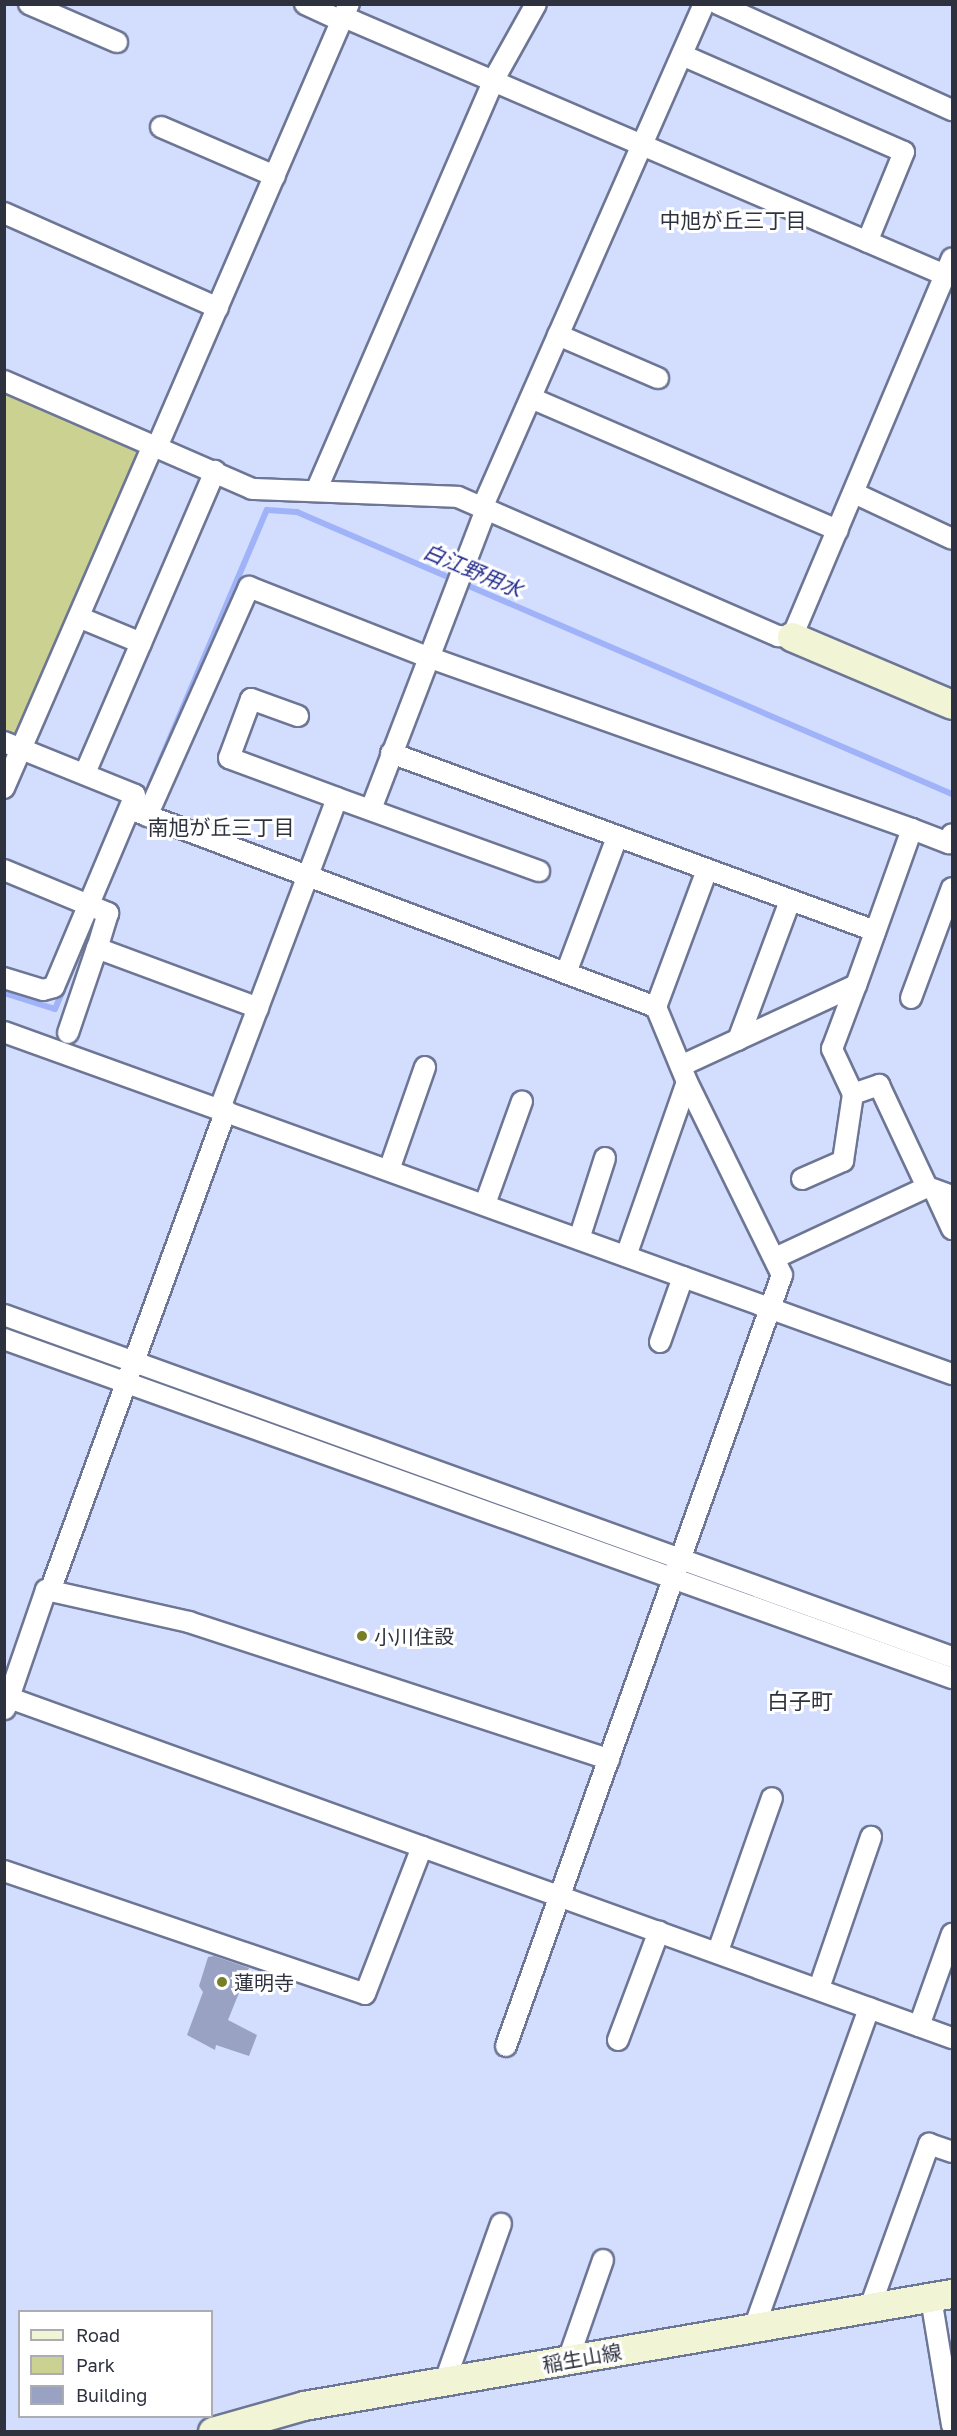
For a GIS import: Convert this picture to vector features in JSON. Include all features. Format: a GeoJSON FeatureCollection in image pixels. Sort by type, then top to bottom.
{"type":"FeatureCollection","features":[{"type":"Feature","properties":{"kind":"main road"},"geometry":{"type":"LineString","coordinates":[[792,637],[952,705]]}},
{"type":"Feature","properties":{"kind":"main road","name":"稲生山線"},"geometry":{"type":"LineString","coordinates":[[213,2432],[304,2406],[942,2296]]}},
{"type":"Feature","properties":{"kind":"street"},"geometry":{"type":"LineString","coordinates":[[29,4],[117,42]]}},
{"type":"Feature","properties":{"kind":"street"},"geometry":{"type":"LineString","coordinates":[[4,381],[252,489],[458,497],[778,636],[792,637],[948,275],[642,147],[345,14],[305,4]]}},
{"type":"Feature","properties":{"kind":"street"},"geometry":{"type":"LineString","coordinates":[[315,491],[494,81],[536,4]]}},
{"type":"Feature","properties":{"kind":"street"},"geometry":{"type":"LineString","coordinates":[[371,809],[484,509],[704,4]]}},
{"type":"Feature","properties":{"kind":"street"},"geometry":{"type":"LineString","coordinates":[[718,4],[952,110]]}},
{"type":"Feature","properties":{"kind":"street"},"geometry":{"type":"LineString","coordinates":[[4,788],[13,746],[81,618],[345,14]]}},
{"type":"Feature","properties":{"kind":"street"},"geometry":{"type":"LineString","coordinates":[[682,55],[904,152],[867,242]]}},
{"type":"Feature","properties":{"kind":"street"},"geometry":{"type":"LineString","coordinates":[[161,127],[275,176]]}},
{"type":"Feature","properties":{"kind":"street"},"geometry":{"type":"LineString","coordinates":[[4,213],[218,308]]}},
{"type":"Feature","properties":{"kind":"street"},"geometry":{"type":"LineString","coordinates":[[558,335],[658,378]]}},
{"type":"Feature","properties":{"kind":"street"},"geometry":{"type":"LineString","coordinates":[[531,398],[838,530]]}},
{"type":"Feature","properties":{"kind":"street"},"geometry":{"type":"LineString","coordinates":[[85,773],[215,471]]}},
{"type":"Feature","properties":{"kind":"street"},"geometry":{"type":"LineString","coordinates":[[854,493],[952,539]]}},
{"type":"Feature","properties":{"kind":"street"},"geometry":{"type":"LineString","coordinates":[[4,978],[43,990],[54,987],[87,905],[138,813],[249,587],[428,657],[951,842]]}},
{"type":"Feature","properties":{"kind":"street"},"geometry":{"type":"LineString","coordinates":[[81,618],[141,642]]}},
{"type":"Feature","properties":{"kind":"street"},"geometry":{"type":"LineString","coordinates":[[298,716],[251,699],[229,758],[539,871]]}},
{"type":"Feature","properties":{"kind":"street"},"geometry":{"type":"LineString","coordinates":[[13,746],[135,795],[138,813]]}},
{"type":"Feature","properties":{"kind":"street"},"geometry":{"type":"LineString","coordinates":[[391,753],[875,931]]}},
{"type":"Feature","properties":{"kind":"street"},"geometry":{"type":"LineString","coordinates":[[50,1591],[258,1008],[337,798]]}},
{"type":"Feature","properties":{"kind":"street"},"geometry":{"type":"LineString","coordinates":[[138,813],[656,1007]]}},
{"type":"Feature","properties":{"kind":"street"},"geometry":{"type":"LineString","coordinates":[[802,1179],[843,1161],[853,1094],[832,1049],[912,829]]}},
{"type":"Feature","properties":{"kind":"street"},"geometry":{"type":"LineString","coordinates":[[566,973],[617,837]]}},
{"type":"Feature","properties":{"kind":"street"},"geometry":{"type":"LineString","coordinates":[[4,870],[108,913],[68,1033]]}},
{"type":"Feature","properties":{"kind":"street"},"geometry":{"type":"LineString","coordinates":[[506,2046],[676,1579],[782,1275],[684,1074],[656,1007],[707,870]]}},
{"type":"Feature","properties":{"kind":"street"},"geometry":{"type":"LineString","coordinates":[[911,998],[952,888]]}},
{"type":"Feature","properties":{"kind":"street"},"geometry":{"type":"LineString","coordinates":[[738,1040],[790,901]]}},
{"type":"Feature","properties":{"kind":"street"},"geometry":{"type":"LineString","coordinates":[[98,948],[258,1008]]}},
{"type":"Feature","properties":{"kind":"street"},"geometry":{"type":"LineString","coordinates":[[626,1256],[684,1074],[738,1040],[856,985]]}},
{"type":"Feature","properties":{"kind":"street"},"geometry":{"type":"LineString","coordinates":[[4,1032],[223,1109],[952,1374]]}},
{"type":"Feature","properties":{"kind":"street"},"geometry":{"type":"LineString","coordinates":[[389,1170],[426,1067]]}},
{"type":"Feature","properties":{"kind":"street"},"geometry":{"type":"LineString","coordinates":[[853,1094],[879,1085],[952,1230]]}},
{"type":"Feature","properties":{"kind":"street"},"geometry":{"type":"LineString","coordinates":[[484,1204],[522,1101]]}},
{"type":"Feature","properties":{"kind":"street"},"geometry":{"type":"LineString","coordinates":[[579,1239],[605,1158]]}},
{"type":"Feature","properties":{"kind":"street"},"geometry":{"type":"LineString","coordinates":[[775,1258],[930,1188],[952,1196]]}},
{"type":"Feature","properties":{"kind":"street"},"geometry":{"type":"LineString","coordinates":[[660,1342],[683,1277]]}},
{"type":"Feature","properties":{"kind":"street"},"geometry":{"type":"LineString","coordinates":[[4,1315],[128,1372],[676,1579],[952,1678]]}},
{"type":"Feature","properties":{"kind":"street"},"geometry":{"type":"LineString","coordinates":[[4,1339],[128,1372],[683,1559],[952,1657]]}},
{"type":"Feature","properties":{"kind":"street"},"geometry":{"type":"LineString","coordinates":[[609,1760],[189,1622],[46,1590],[6,1701],[718,1951],[952,2038]]}},
{"type":"Feature","properties":{"kind":"street"},"geometry":{"type":"LineString","coordinates":[[718,1951],[772,1798]]}},
{"type":"Feature","properties":{"kind":"street"},"geometry":{"type":"LineString","coordinates":[[819,1988],[871,1837]]}},
{"type":"Feature","properties":{"kind":"street"},"geometry":{"type":"LineString","coordinates":[[4,1871],[365,1994],[422,1847]]}},
{"type":"Feature","properties":{"kind":"street"},"geometry":{"type":"LineString","coordinates":[[618,2040],[659,1931]]}},
{"type":"Feature","properties":{"kind":"street"},"geometry":{"type":"LineString","coordinates":[[919,2026],[952,1934]]}},
{"type":"Feature","properties":{"kind":"street"},"geometry":{"type":"LineString","coordinates":[[754,2328],[869,2008]]}},
{"type":"Feature","properties":{"kind":"street"},"geometry":{"type":"LineString","coordinates":[[869,2310],[929,2144],[952,2152]]}},
{"type":"Feature","properties":{"kind":"street"},"geometry":{"type":"LineString","coordinates":[[445,2381],[501,2224]]}},
{"type":"Feature","properties":{"kind":"street"},"geometry":{"type":"LineString","coordinates":[[568,2360],[603,2260]]}},
{"type":"Feature","properties":{"kind":"street"},"geometry":{"type":"LineString","coordinates":[[942,2296],[952,2425]]}},
{"type":"Feature","properties":{"kind":"green space"},"geometry":{"type":"Polygon","coordinates":[[[4,388],[140,447],[142,455],[21,734],[9,735],[4,733],[4,388]]]}},
{"type":"Feature","properties":{"kind":"building"},"geometry":{"type":"Polygon","coordinates":[[[214,1956],[249,1968],[228,2020],[257,2035],[249,2056],[216,2045],[215,2050],[187,2035],[203,1992],[199,1986],[208,1957],[214,1956]]]}},
{"type":"Feature","properties":{"kind":"waterway","name":"白江野用水"},"geometry":{"type":"LineString","coordinates":[[150,785],[267,510],[297,512],[952,794]]}},
{"type":"Feature","properties":{"kind":"waterway","name":"白江野用水"},"geometry":{"type":"LineString","coordinates":[[4,993],[55,1009],[82,946]]}},
{"type":"Feature","properties":{"kind":"place","name":"小川住設"},"geometry":{"type":"Point","coordinates":[362,1636]}},
{"type":"Feature","properties":{"kind":"place","name":"蓮明寺"},"geometry":{"type":"Point","coordinates":[222,1982]}},
{"type":"Feature","properties":{"kind":"district","name":"中旭が丘三丁目"},"geometry":{"type":"Point","coordinates":[733,220]}},
{"type":"Feature","properties":{"kind":"district","name":"南旭が丘三丁目"},"geometry":{"type":"Point","coordinates":[221,827]}},
{"type":"Feature","properties":{"kind":"district","name":"白子町"},"geometry":{"type":"Point","coordinates":[800,1701]}}]}
